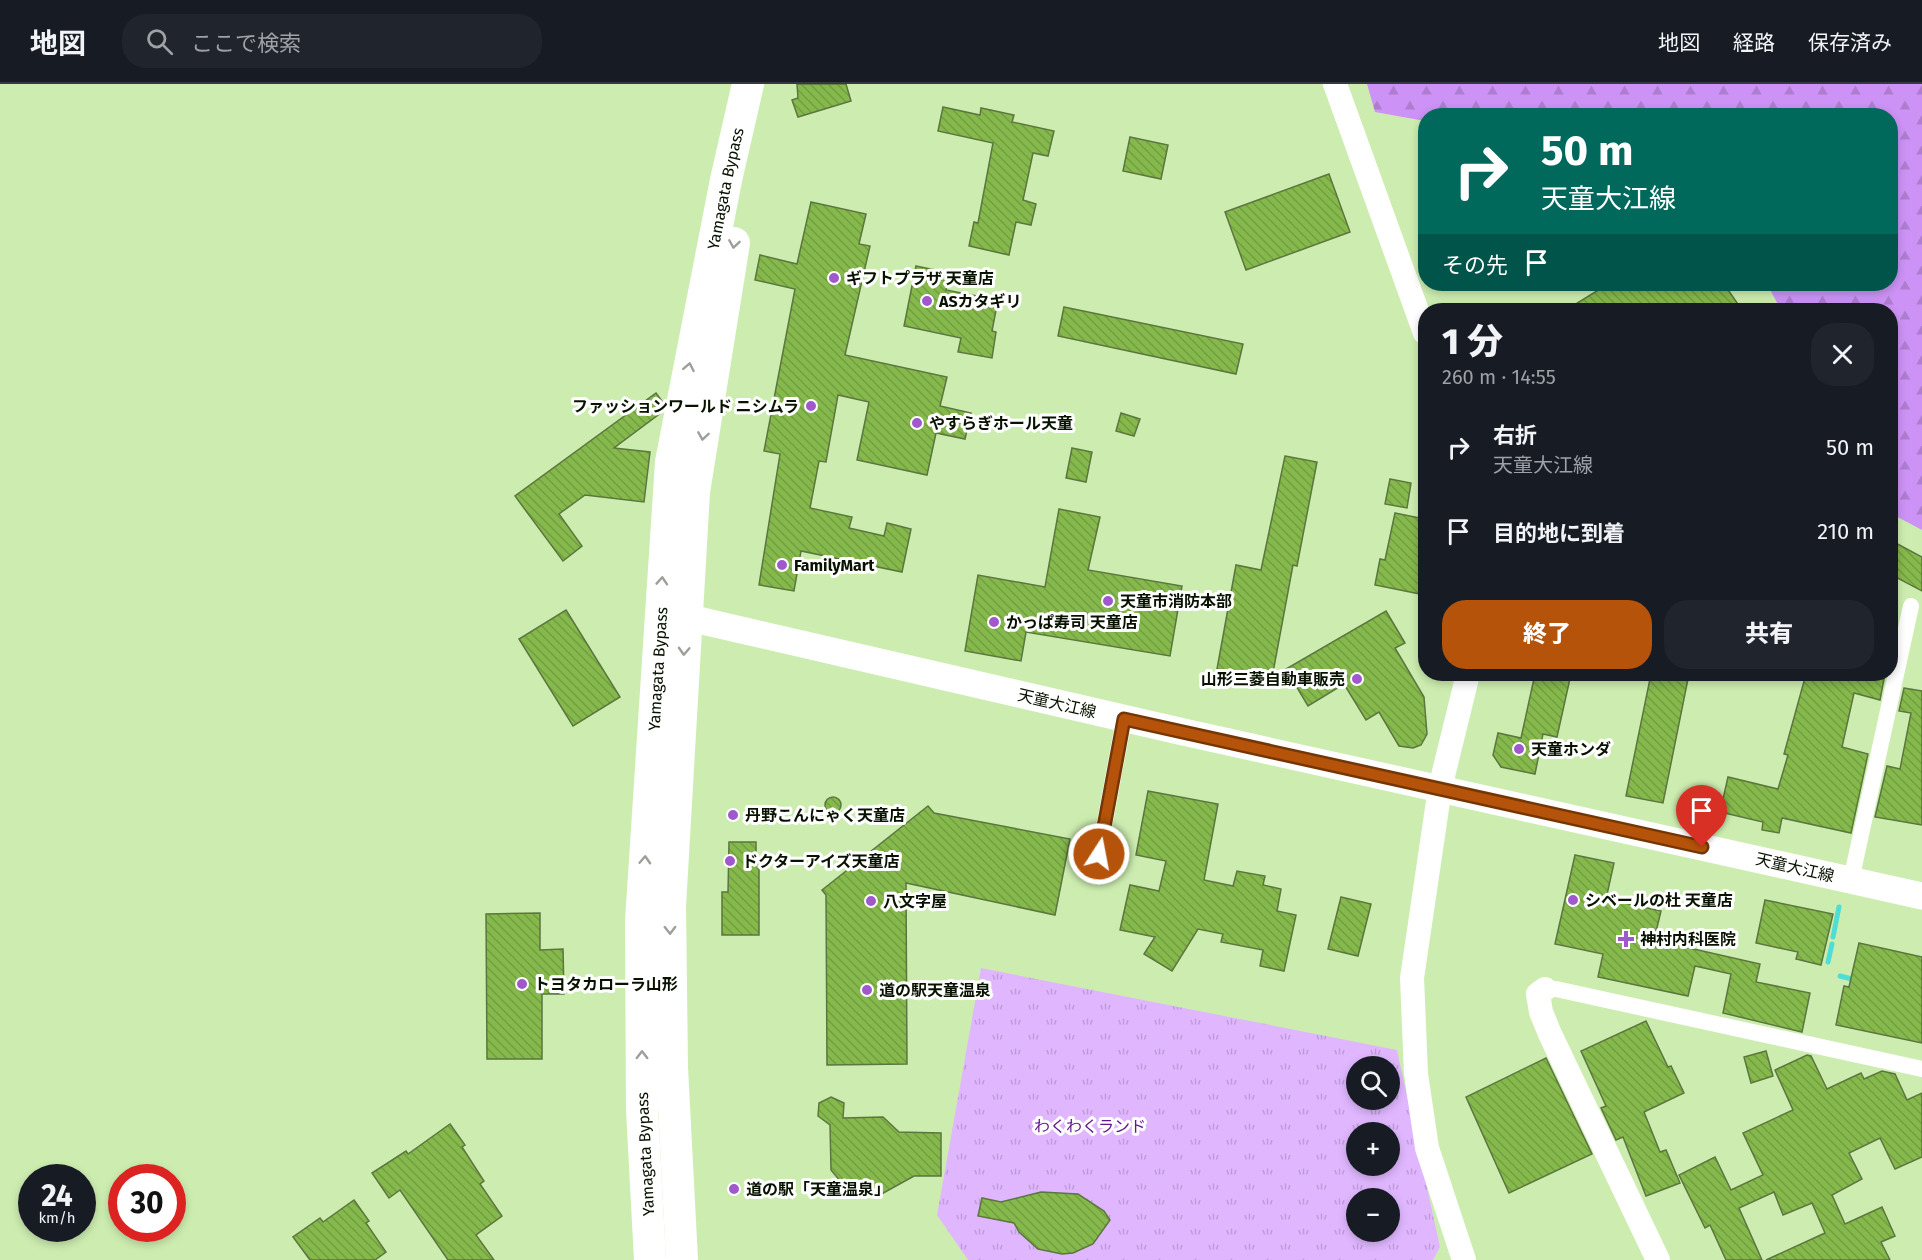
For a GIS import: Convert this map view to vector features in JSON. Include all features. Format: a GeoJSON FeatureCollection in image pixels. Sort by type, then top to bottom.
{"type":"FeatureCollection","features":[{"type":"Feature","properties":{"kind":"highway","name":"Yamagata Bypass"},"geometry":{"type":"LineString","coordinates":[[650,1260],[642,1109],[641,921],[671,462],[726,180],[748,84]]}},
{"type":"Feature","properties":{"kind":"highway","name":"Yamagata Bypass"},"geometry":{"type":"LineString","coordinates":[[682,1260],[672,1068],[670,906],[696,480],[745,181],[769,84]]}},
{"type":"Feature","properties":{"kind":"main road","name":"天童大江線"},"geometry":{"type":"LineString","coordinates":[[686,617],[1124,719],[1922,896]]}},
{"type":"Feature","properties":{"kind":"street"},"geometry":{"type":"LineString","coordinates":[[1335,84],[1418,314]]}},
{"type":"Feature","properties":{"kind":"street"},"geometry":{"type":"LineString","coordinates":[[1898,665],[1911,606]]}},
{"type":"Feature","properties":{"kind":"street"},"geometry":{"type":"LineString","coordinates":[[1464,1260],[1427,1148],[1416,1074],[1412,978],[1440,788],[1466,681]]}},
{"type":"Feature","properties":{"kind":"street"},"geometry":{"type":"LineString","coordinates":[[1851,880],[1895,681]]}},
{"type":"Feature","properties":{"kind":"street"},"geometry":{"type":"LineString","coordinates":[[1099,854],[1124,719]]}},
{"type":"Feature","properties":{"kind":"street"},"geometry":{"type":"LineString","coordinates":[[1658,1260],[1545,1023],[1538,994],[1545,989],[1556,989],[1922,1069]]}},
{"type":"Feature","properties":{"kind":"green space"},"geometry":{"type":"Polygon","coordinates":[[[1367,84],[1922,84],[1922,530],[1898,517],[1898,303],[1777,303],[1771,291],[1898,291],[1898,108],[1418,108],[1418,120],[1375,112],[1367,84]]]}},
{"type":"Feature","properties":{"kind":"green space","name":"わくわくランド"},"geometry":{"type":"Polygon","coordinates":[[[981,968],[1397,1050],[1398,1056],[1346,1056],[1346,1110],[1400,1110],[1400,1064],[1440,1247],[1433,1260],[968,1260],[937,1215],[981,968]]]}},
{"type":"Feature","properties":{"kind":"building"},"geometry":{"type":"Polygon","coordinates":[[[797,84],[846,84],[851,101],[798,117],[792,100],[798,98],[797,84]]]}},
{"type":"Feature","properties":{"kind":"building"},"geometry":{"type":"Polygon","coordinates":[[[943,107],[980,115],[981,108],[1014,115],[1012,122],[1054,131],[1048,156],[1033,153],[1023,200],[1036,204],[1031,225],[1016,222],[1009,255],[969,246],[974,222],[978,223],[993,143],[938,131],[943,107]]]}},
{"type":"Feature","properties":{"kind":"building"},"geometry":{"type":"Polygon","coordinates":[[[1130,137],[1168,145],[1161,179],[1123,171],[1130,137]]]}},
{"type":"Feature","properties":{"kind":"building"},"geometry":{"type":"Polygon","coordinates":[[[1329,174],[1350,232],[1246,270],[1225,212],[1329,174]]]}},
{"type":"Feature","properties":{"kind":"building"},"geometry":{"type":"Polygon","coordinates":[[[811,202],[866,214],[859,244],[870,246],[845,355],[947,377],[940,406],[971,413],[965,439],[936,433],[927,475],[857,460],[869,402],[838,395],[826,462],[819,461],[810,508],[852,517],[849,528],[884,536],[887,523],[911,529],[902,572],[801,551],[794,591],[759,585],[780,454],[764,451],[795,289],[755,280],[760,255],[797,264],[811,202]]]}},
{"type":"Feature","properties":{"kind":"building"},"geometry":{"type":"Polygon","coordinates":[[[916,266],[950,273],[946,290],[998,300],[992,331],[996,332],[992,358],[958,352],[961,338],[904,326],[916,266]]]}},
{"type":"Feature","properties":{"kind":"building"},"geometry":{"type":"Polygon","coordinates":[[[1597,291],[1729,291],[1737,303],[1577,303],[1597,291]]]}},
{"type":"Feature","properties":{"kind":"building"},"geometry":{"type":"Polygon","coordinates":[[[1064,307],[1243,344],[1236,374],[1058,336],[1064,307]]]}},
{"type":"Feature","properties":{"kind":"building"},"geometry":{"type":"Polygon","coordinates":[[[656,393],[664,404],[662,412],[614,448],[650,452],[644,502],[585,495],[559,514],[582,546],[563,561],[515,496],[656,393]]]}},
{"type":"Feature","properties":{"kind":"building"},"geometry":{"type":"Polygon","coordinates":[[[1121,413],[1140,419],[1134,436],[1116,431],[1121,413]]]}},
{"type":"Feature","properties":{"kind":"building"},"geometry":{"type":"Polygon","coordinates":[[[1072,448],[1092,452],[1086,482],[1066,478],[1072,448]]]}},
{"type":"Feature","properties":{"kind":"building"},"geometry":{"type":"Polygon","coordinates":[[[1285,456],[1317,462],[1297,566],[1293,565],[1272,678],[1217,669],[1236,565],[1261,570],[1285,456]]]}},
{"type":"Feature","properties":{"kind":"building"},"geometry":{"type":"Polygon","coordinates":[[[1390,479],[1411,483],[1407,508],[1385,504],[1390,479]]]}},
{"type":"Feature","properties":{"kind":"building"},"geometry":{"type":"Polygon","coordinates":[[[1059,509],[1100,517],[1088,570],[1182,586],[1170,656],[1026,632],[1021,661],[965,651],[978,575],[1045,587],[1059,509]]]}},
{"type":"Feature","properties":{"kind":"building"},"geometry":{"type":"Polygon","coordinates":[[[1395,513],[1418,518],[1418,594],[1375,585],[1380,559],[1385,560],[1395,513]]]}},
{"type":"Feature","properties":{"kind":"building"},"geometry":{"type":"Polygon","coordinates":[[[1898,544],[1922,557],[1922,591],[1898,578],[1898,544]]]}},
{"type":"Feature","properties":{"kind":"building"},"geometry":{"type":"Polygon","coordinates":[[[566,610],[620,697],[573,726],[519,639],[566,610]]]}},
{"type":"Feature","properties":{"kind":"building"},"geometry":{"type":"Polygon","coordinates":[[[1386,611],[1405,643],[1395,648],[1424,697],[1427,734],[1421,745],[1413,748],[1399,746],[1379,712],[1366,720],[1344,684],[1308,706],[1286,669],[1386,611]]]}},
{"type":"Feature","properties":{"kind":"building"},"geometry":{"type":"Polygon","coordinates":[[[1533,681],[1569,681],[1557,737],[1543,734],[1535,774],[1501,767],[1493,755],[1498,733],[1521,738],[1533,681]]]}},
{"type":"Feature","properties":{"kind":"building"},"geometry":{"type":"Polygon","coordinates":[[[1650,681],[1688,681],[1663,803],[1626,796],[1650,681]]]}},
{"type":"Feature","properties":{"kind":"building"},"geometry":{"type":"Polygon","coordinates":[[[1804,681],[1884,681],[1880,700],[1854,693],[1842,747],[1868,754],[1851,833],[1782,818],[1779,833],[1762,830],[1763,822],[1720,812],[1728,777],[1778,789],[1788,755],[1784,754],[1804,681]]]}},
{"type":"Feature","properties":{"kind":"building"},"geometry":{"type":"Polygon","coordinates":[[[1904,688],[1922,691],[1922,825],[1875,817],[1887,766],[1900,769],[1911,713],[1899,711],[1904,688]]]}},
{"type":"Feature","properties":{"kind":"building"},"geometry":{"type":"Polygon","coordinates":[[[1148,791],[1218,804],[1204,880],[1233,886],[1237,871],[1265,876],[1263,885],[1281,889],[1277,911],[1296,915],[1284,971],[1260,966],[1263,950],[1221,942],[1223,934],[1198,929],[1172,971],[1144,954],[1155,937],[1120,930],[1130,885],[1159,891],[1166,861],[1136,855],[1148,791]]]}},
{"type":"Feature","properties":{"kind":"building"},"geometry":{"type":"Polygon","coordinates":[[[833,797],[839,799],[841,805],[839,811],[833,813],[827,811],[825,805],[827,799],[833,797]]]}},
{"type":"Feature","properties":{"kind":"building","name":"道の駅天童温泉"},"geometry":{"type":"Polygon","coordinates":[[[928,806],[934,813],[1070,839],[1055,915],[906,883],[907,1064],[827,1065],[826,895],[822,890],[928,806]]]}},
{"type":"Feature","properties":{"kind":"building"},"geometry":{"type":"Polygon","coordinates":[[[729,842],[756,842],[756,857],[759,857],[759,935],[722,935],[722,892],[728,892],[729,842]]]}},
{"type":"Feature","properties":{"kind":"building"},"geometry":{"type":"Polygon","coordinates":[[[1575,855],[1614,863],[1606,899],[1661,911],[1654,940],[1760,964],[1756,982],[1810,993],[1802,1032],[1723,1013],[1731,974],[1695,966],[1688,996],[1598,977],[1603,954],[1555,944],[1575,855]]]}},
{"type":"Feature","properties":{"kind":"building"},"geometry":{"type":"Polygon","coordinates":[[[1341,897],[1371,904],[1358,956],[1328,949],[1341,897]]]}},
{"type":"Feature","properties":{"kind":"building"},"geometry":{"type":"Polygon","coordinates":[[[1765,900],[1833,914],[1821,965],[1796,959],[1798,952],[1756,943],[1765,900]]]}},
{"type":"Feature","properties":{"kind":"building"},"geometry":{"type":"Polygon","coordinates":[[[540,913],[540,950],[563,949],[564,994],[542,994],[542,1059],[487,1059],[486,914],[540,913]]]}},
{"type":"Feature","properties":{"kind":"building"},"geometry":{"type":"Polygon","coordinates":[[[1859,943],[1922,957],[1922,1043],[1836,1025],[1844,986],[1849,987],[1859,943]]]}},
{"type":"Feature","properties":{"kind":"building"},"geometry":{"type":"Polygon","coordinates":[[[1646,1021],[1668,1067],[1671,1066],[1684,1093],[1644,1112],[1660,1152],[1666,1150],[1680,1183],[1646,1196],[1623,1137],[1616,1140],[1601,1108],[1606,1106],[1581,1051],[1646,1021]]]}},
{"type":"Feature","properties":{"kind":"building"},"geometry":{"type":"Polygon","coordinates":[[[1766,1051],[1773,1076],[1751,1083],[1744,1057],[1766,1051]]]}},
{"type":"Feature","properties":{"kind":"building"},"geometry":{"type":"Polygon","coordinates":[[[1807,1055],[1811,1056],[1827,1089],[1861,1073],[1864,1079],[1882,1071],[1895,1074],[1907,1100],[1922,1093],[1922,1157],[1895,1169],[1880,1138],[1849,1153],[1862,1179],[1832,1195],[1845,1224],[1882,1207],[1895,1236],[1881,1242],[1890,1260],[1766,1260],[1825,1233],[1812,1203],[1783,1215],[1774,1192],[1739,1208],[1762,1260],[1726,1260],[1710,1225],[1705,1228],[1679,1175],[1715,1157],[1731,1190],[1763,1175],[1743,1133],[1793,1110],[1775,1070],[1807,1055]]]}},
{"type":"Feature","properties":{"kind":"building"},"geometry":{"type":"Polygon","coordinates":[[[1546,1058],[1592,1154],[1509,1193],[1466,1097],[1546,1058]]]}},
{"type":"Feature","properties":{"kind":"building"},"geometry":{"type":"Polygon","coordinates":[[[831,1097],[844,1103],[843,1118],[883,1117],[899,1132],[941,1133],[941,1176],[914,1176],[878,1196],[851,1194],[831,1170],[830,1125],[818,1116],[819,1103],[831,1097]]]}},
{"type":"Feature","properties":{"kind":"building"},"geometry":{"type":"Polygon","coordinates":[[[450,1124],[465,1145],[462,1147],[484,1181],[480,1184],[502,1216],[476,1235],[494,1260],[448,1260],[400,1190],[389,1198],[372,1173],[406,1151],[408,1154],[450,1124]]]}},
{"type":"Feature","properties":{"kind":"building"},"geometry":{"type":"Polygon","coordinates":[[[1041,1192],[1078,1194],[1104,1211],[1110,1220],[1093,1244],[1073,1253],[1062,1254],[1038,1249],[1019,1232],[1014,1223],[978,1216],[982,1198],[1001,1202],[1041,1192]]]}},
{"type":"Feature","properties":{"kind":"building"},"geometry":{"type":"Polygon","coordinates":[[[354,1200],[369,1221],[366,1223],[386,1252],[375,1260],[310,1260],[293,1237],[320,1218],[323,1222],[354,1200]]]}},
{"type":"Feature","properties":{"kind":"waterway"},"geometry":{"type":"LineString","coordinates":[[1833,937],[1839,907]]}},
{"type":"Feature","properties":{"kind":"waterway"},"geometry":{"type":"LineString","coordinates":[[1828,962],[1832,944]]}},
{"type":"Feature","properties":{"kind":"waterway"},"geometry":{"type":"LineString","coordinates":[[1840,976],[1856,980]]}},
{"type":"Feature","properties":{"kind":"place","name":"ギフトプラザ 天童店"},"geometry":{"type":"Point","coordinates":[834,278]}},
{"type":"Feature","properties":{"kind":"place","name":"ASカタギリ"},"geometry":{"type":"Point","coordinates":[927,301]}},
{"type":"Feature","properties":{"kind":"place","name":"ファッションワールド ニシムラ"},"geometry":{"type":"Point","coordinates":[811,406]}},
{"type":"Feature","properties":{"kind":"place","name":"やすらぎホール天童"},"geometry":{"type":"Point","coordinates":[917,423]}},
{"type":"Feature","properties":{"kind":"place","name":"FamilyMart"},"geometry":{"type":"Point","coordinates":[782,565]}},
{"type":"Feature","properties":{"kind":"place","name":"天童市消防本部"},"geometry":{"type":"Point","coordinates":[1108,601]}},
{"type":"Feature","properties":{"kind":"place","name":"かっぱ寿司 天童店"},"geometry":{"type":"Point","coordinates":[994,622]}},
{"type":"Feature","properties":{"kind":"place","name":"山形三菱自動車販売"},"geometry":{"type":"Point","coordinates":[1357,679]}},
{"type":"Feature","properties":{"kind":"place","name":"天童ホンダ"},"geometry":{"type":"Point","coordinates":[1519,749]}},
{"type":"Feature","properties":{"kind":"place","name":"丹野こんにゃく天童店"},"geometry":{"type":"Point","coordinates":[733,815]}},
{"type":"Feature","properties":{"kind":"place","name":"ドクターアイズ天童店"},"geometry":{"type":"Point","coordinates":[730,861]}},
{"type":"Feature","properties":{"kind":"place","name":"シベールの杜 天童店"},"geometry":{"type":"Point","coordinates":[1573,900]}},
{"type":"Feature","properties":{"kind":"place","name":"八文字屋"},"geometry":{"type":"Point","coordinates":[871,901]}},
{"type":"Feature","properties":{"kind":"place","name":"神村内科医院"},"geometry":{"type":"Point","coordinates":[1626,939]}},
{"type":"Feature","properties":{"kind":"place","name":"トヨタカローラ山形"},"geometry":{"type":"Point","coordinates":[522,984]}},
{"type":"Feature","properties":{"kind":"place","name":"道の駅天童温泉"},"geometry":{"type":"Point","coordinates":[867,990]}},
{"type":"Feature","properties":{"kind":"place","name":"道の駅「天童温泉」"},"geometry":{"type":"Point","coordinates":[734,1189]}},
{"type":"Feature","properties":{"kind":"route"},"geometry":{"type":"LineString","coordinates":[[1099,854],[1124,719],[1702,847]]}}]}
